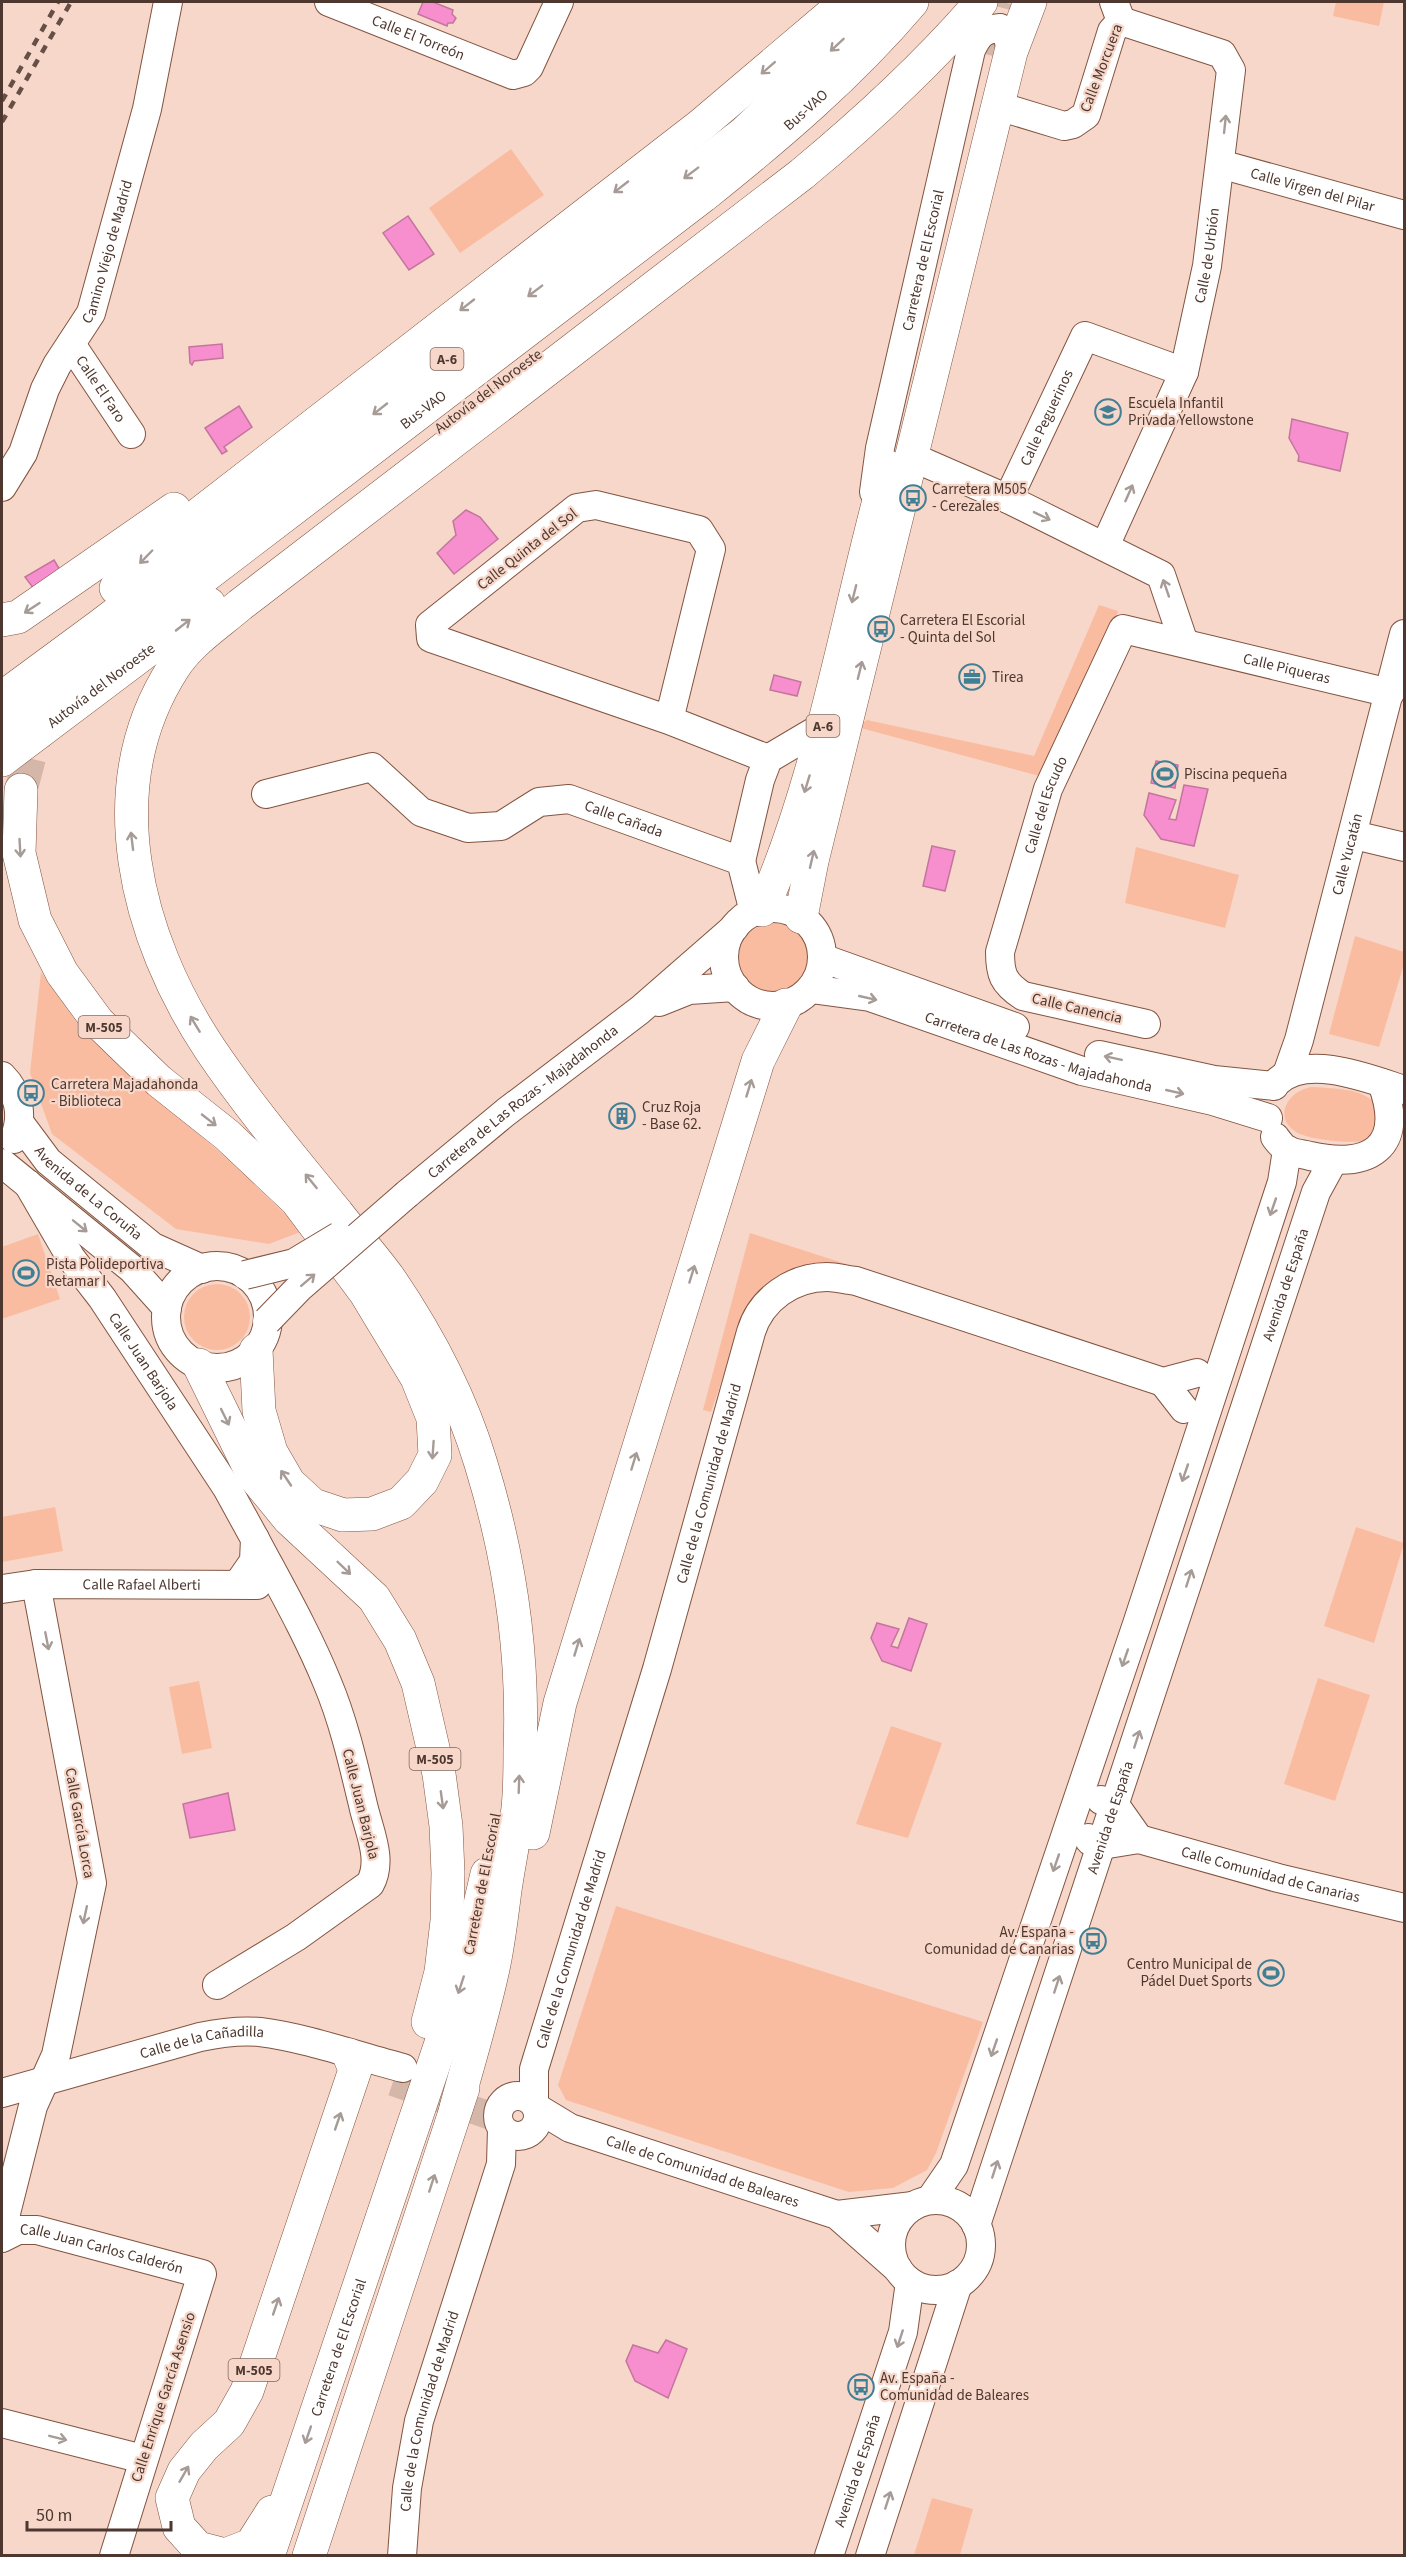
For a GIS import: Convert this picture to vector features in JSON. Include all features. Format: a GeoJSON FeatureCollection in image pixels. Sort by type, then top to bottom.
{"type":"FeatureCollection","features":[{"type":"Feature","properties":{"kind":"highway"},"geometry":{"type":"LineString","coordinates":[[116,588],[154,549],[701,125],[843,2]]}},
{"type":"Feature","properties":{"kind":"highway","name":"A-6"},"geometry":{"type":"LineString","coordinates":[[2,698],[101,626],[744,133],[845,38],[876,2]]}},
{"type":"Feature","properties":{"kind":"highway","name":"Bus-VAO"},"geometry":{"type":"LineString","coordinates":[[2,728],[135,630],[703,196],[758,152],[843,77],[912,2]]}},
{"type":"Feature","properties":{"kind":"highway","name":"Autovía del Noroeste"},"geometry":{"type":"LineString","coordinates":[[2,760],[131,664],[794,156],[878,85],[957,2]]}},
{"type":"Feature","properties":{"kind":"highway"},"geometry":{"type":"LineString","coordinates":[[456,2108],[494,1964],[518,1805],[521,1718],[518,1630],[506,1552],[480,1461],[463,1413],[416,1320],[386,1275],[236,1086],[209,1047],[170,977],[141,898],[130,827],[135,762],[139,744],[154,703],[175,665],[206,634],[240,605],[802,174],[916,74],[981,2]]}},
{"type":"Feature","properties":{"kind":"highway"},"geometry":{"type":"LineString","coordinates":[[882,577],[900,422],[1000,53],[1030,2]]}},
{"type":"Feature","properties":{"kind":"highway"},"geometry":{"type":"LineString","coordinates":[[801,917],[812,861],[998,106],[1000,53]]}},
{"type":"Feature","properties":{"kind":"highway","name":"A-6"},"geometry":{"type":"LineString","coordinates":[[750,917],[777,874],[822,727],[868,538],[900,422]]}},
{"type":"Feature","properties":{"kind":"highway"},"geometry":{"type":"LineString","coordinates":[[2,620],[18,617],[144,529],[248,462],[306,429]]}},
{"type":"Feature","properties":{"kind":"highway","name":"M-505"},"geometry":{"type":"LineString","coordinates":[[21,790],[19,853],[35,920],[62,973],[98,1022],[144,1066],[227,1135],[297,1201]]}},
{"type":"Feature","properties":{"kind":"highway"},"geometry":{"type":"LineString","coordinates":[[309,2556],[502,1966],[525,1871],[560,1703],[758,1061],[799,997]]}},
{"type":"Feature","properties":{"kind":"highway"},"geometry":{"type":"LineString","coordinates":[[261,1336],[259,1411],[271,1452],[289,1483],[312,1505],[343,1515],[372,1514],[401,1503],[422,1481],[435,1455],[433,1418],[417,1377],[364,1292],[297,1201]]}},
{"type":"Feature","properties":{"kind":"highway","name":"Carretera de El Escorial"},"geometry":{"type":"LineString","coordinates":[[268,2556],[463,1978],[483,1897],[497,1816],[500,1720],[497,1633],[489,1552],[469,1467],[427,1372],[372,1284],[332,1235],[297,1201]]}},
{"type":"Feature","properties":{"kind":"highway","name":"M-505"},"geometry":{"type":"LineString","coordinates":[[199,1365],[253,1475],[289,1519],[374,1598],[400,1640],[418,1683],[439,1774],[446,1826],[447,1921],[441,1972],[381,2221]]}},
{"type":"Feature","properties":{"kind":"highway","name":"M-505"},"geometry":{"type":"LineString","coordinates":[[288,2492],[274,2508],[251,2545],[225,2554],[198,2548],[179,2527],[172,2498],[184,2471],[204,2446],[230,2423],[247,2391],[352,2062]]}},
{"type":"Feature","properties":{"kind":"highway"},"geometry":{"type":"LineString","coordinates":[[327,2556],[392,2343],[413,2238]]}},
{"type":"Feature","properties":{"kind":"street","name":"Camino Viejo de Madrid"},"geometry":{"type":"LineString","coordinates":[[2,487],[23,453],[45,389],[57,365],[91,313],[147,109],[168,2]]}},
{"type":"Feature","properties":{"kind":"street","name":"Calle El Torreón"},"geometry":{"type":"LineString","coordinates":[[329,2],[376,10],[507,74],[519,74],[529,67],[560,2]]}},
{"type":"Feature","properties":{"kind":"street","name":"Calle Morcuera"},"geometry":{"type":"LineString","coordinates":[[998,106],[1064,126],[1073,124],[1086,115],[1118,11]]}},
{"type":"Feature","properties":{"kind":"street","name":"Calle de Urbión"},"geometry":{"type":"LineString","coordinates":[[1105,546],[1184,372],[1207,266],[1231,70],[1222,54],[1118,11]]}},
{"type":"Feature","properties":{"kind":"street","name":"Carretera de El Escorial"},"geometry":{"type":"LineString","coordinates":[[868,538],[880,448],[971,50],[978,35],[988,29],[1000,28],[1008,37],[1000,53]]}},
{"type":"Feature","properties":{"kind":"street","name":"Calle Virgen del Pilar"},"geometry":{"type":"LineString","coordinates":[[1220,164],[1404,215]]}},
{"type":"Feature","properties":{"kind":"street","name":"Calle Peguerinos"},"geometry":{"type":"LineString","coordinates":[[1008,499],[1085,336],[1184,372]]}},
{"type":"Feature","properties":{"kind":"street","name":"Calle El Faro"},"geometry":{"type":"LineString","coordinates":[[71,344],[131,434]]}},
{"type":"Feature","properties":{"kind":"street"},"geometry":{"type":"LineString","coordinates":[[912,457],[1008,499],[1161,575],[1184,643]]}},
{"type":"Feature","properties":{"kind":"street","name":"Calle Quinta del Sol"},"geometry":{"type":"LineString","coordinates":[[669,720],[711,549],[699,530],[596,505],[577,508],[430,625],[431,638],[669,720],[768,759]]}},
{"type":"Feature","properties":{"kind":"street","name":"Calle Piqueras"},"geometry":{"type":"LineString","coordinates":[[1123,629],[1390,693]]}},
{"type":"Feature","properties":{"kind":"street","name":"Calle del Escudo"},"geometry":{"type":"LineString","coordinates":[[1010,987],[1000,970],[1000,952],[1048,789],[1123,629]]}},
{"type":"Feature","properties":{"kind":"street","name":"Calle Yucatán"},"geometry":{"type":"LineString","coordinates":[[1280,1080],[1299,1040],[1354,835],[1404,634]]}},
{"type":"Feature","properties":{"kind":"street"},"geometry":{"type":"LineString","coordinates":[[750,917],[741,861],[760,780],[768,759],[822,727]]}},
{"type":"Feature","properties":{"kind":"street","name":"Calle Cañada"},"geometry":{"type":"LineString","coordinates":[[266,794],[372,767],[421,812],[468,828],[501,826],[539,802],[569,799],[741,861]]}},
{"type":"Feature","properties":{"kind":"street"},"geometry":{"type":"LineString","coordinates":[[1354,835],[1404,847]]}},
{"type":"Feature","properties":{"kind":"street"},"geometry":{"type":"LineString","coordinates":[[775,908],[801,917],[813,928],[820,942],[822,958],[819,975],[799,997],[775,1006],[755,1002],[735,987],[728,976],[725,951],[750,917],[775,908]]}},
{"type":"Feature","properties":{"kind":"street","name":"Carretera de Las Rozas - Majadahonda"},"geometry":{"type":"LineString","coordinates":[[261,1336],[299,1288],[407,1194],[506,1112],[640,1010],[750,917]]}},
{"type":"Feature","properties":{"kind":"street","name":"Carretera de Las Rozas - Majadahonda"},"geometry":{"type":"LineString","coordinates":[[822,958],[1084,1052],[1214,1080],[1280,1080]]}},
{"type":"Feature","properties":{"kind":"street","name":"Carretera de Las Rozas - Majadahonda"},"geometry":{"type":"LineString","coordinates":[[640,1010],[689,990],[735,987]]}},
{"type":"Feature","properties":{"kind":"street","name":"Calle Canencia"},"geometry":{"type":"LineString","coordinates":[[1010,987],[1023,996],[1146,1024]]}},
{"type":"Feature","properties":{"kind":"street","name":"Carretera de Las Rozas - Majadahonda"},"geometry":{"type":"LineString","coordinates":[[799,997],[870,997],[1082,1071],[1213,1101],[1268,1118]]}},
{"type":"Feature","properties":{"kind":"street"},"geometry":{"type":"LineString","coordinates":[[1304,1068],[1370,1077],[1393,1087],[1398,1139],[1372,1156],[1333,1161],[1287,1150],[1274,1136],[1268,1118],[1268,1103],[1280,1080],[1304,1068]]}},
{"type":"Feature","properties":{"kind":"street"},"geometry":{"type":"LineString","coordinates":[[2,1076],[11,1085],[18,1103],[19,1122],[15,1137],[2,1155]]}},
{"type":"Feature","properties":{"kind":"street","name":"Avenida de La Coruña"},"geometry":{"type":"LineString","coordinates":[[19,1122],[48,1161],[153,1247],[202,1269]]}},
{"type":"Feature","properties":{"kind":"street"},"geometry":{"type":"LineString","coordinates":[[922,2203],[948,2202],[964,2210],[976,2224],[981,2241],[979,2258],[971,2273],[958,2284],[942,2290],[926,2289],[904,2276],[891,2252],[892,2234],[900,2218],[922,2203],[954,2165],[1073,1814],[1208,1370],[1282,1182],[1287,1150]]}},
{"type":"Feature","properties":{"kind":"street","name":"Avenida de España"},"geometry":{"type":"LineString","coordinates":[[976,2224],[1316,1192],[1333,1161]]}},
{"type":"Feature","properties":{"kind":"street","name":"Avenida de La Coruña"},"geometry":{"type":"LineString","coordinates":[[2,1163],[132,1269],[167,1308]]}},
{"type":"Feature","properties":{"kind":"street","name":"Calle Juan Barjola"},"geometry":{"type":"LineString","coordinates":[[28,1185],[71,1258],[102,1298],[227,1488],[280,1586],[328,1683],[354,1768],[376,1857],[376,1874],[370,1884],[297,1937],[218,1985]]}},
{"type":"Feature","properties":{"kind":"street","name":"Carretera de Las Rozas - Majadahonda"},"geometry":{"type":"LineString","coordinates":[[245,1275],[294,1263],[407,1194]]}},
{"type":"Feature","properties":{"kind":"street"},"geometry":{"type":"LineString","coordinates":[[224,1267],[245,1275],[262,1295],[266,1308],[261,1336],[247,1358],[224,1368],[211,1368],[186,1358],[173,1342],[166,1322],[170,1297],[183,1279],[202,1269],[224,1267]]}},
{"type":"Feature","properties":{"kind":"street","name":"Calle de la Comunidad de Madrid"},"geometry":{"type":"LineString","coordinates":[[402,2556],[407,2488],[419,2421],[501,2164],[514,2114],[534,2069],[657,1669],[751,1332],[765,1306],[781,1290],[793,1283],[829,1276],[1163,1382]]}},
{"type":"Feature","properties":{"kind":"street"},"geometry":{"type":"LineString","coordinates":[[1208,1370],[1163,1382],[1192,1419],[1211,1432],[1232,1426],[1244,1410]]}},
{"type":"Feature","properties":{"kind":"street","name":"Avenida de España"},"geometry":{"type":"LineString","coordinates":[[1208,1370],[1230,1372],[1244,1388],[1246,1399],[1244,1410]]}},
{"type":"Feature","properties":{"kind":"street"},"geometry":{"type":"LineString","coordinates":[[238,1584],[254,1561],[255,1539]]}},
{"type":"Feature","properties":{"kind":"street","name":"Calle Rafael Alberti"},"geometry":{"type":"LineString","coordinates":[[2,1589],[36,1584],[280,1586]]}},
{"type":"Feature","properties":{"kind":"street","name":"Calle García Lorca"},"geometry":{"type":"LineString","coordinates":[[2,2229],[22,2142],[33,2106],[51,2086],[92,1883],[36,1584]]}},
{"type":"Feature","properties":{"kind":"street"},"geometry":{"type":"LineString","coordinates":[[1073,1814],[1099,1799],[1115,1805],[1139,1839]]}},
{"type":"Feature","properties":{"kind":"street"},"geometry":{"type":"LineString","coordinates":[[1073,1814],[1090,1841],[1102,1845]]}},
{"type":"Feature","properties":{"kind":"street","name":"Calle Comunidad de Canarias"},"geometry":{"type":"LineString","coordinates":[[1102,1845],[1139,1839],[1278,1878],[1404,1908]]}},
{"type":"Feature","properties":{"kind":"street","name":"Calle de la Cañadilla"},"geometry":{"type":"LineString","coordinates":[[2,2093],[51,2086],[206,2047],[232,2043],[263,2044],[352,2062],[398,2075]]}},
{"type":"Feature","properties":{"kind":"street"},"geometry":{"type":"LineString","coordinates":[[37,2230],[20,2220],[16,2211],[32,2141],[51,2099],[51,2086]]}},
{"type":"Feature","properties":{"kind":"street","name":"Calle de la Cañadilla"},"geometry":{"type":"LineString","coordinates":[[2,2104],[51,2086]]}},
{"type":"Feature","properties":{"kind":"street","name":"Calle de Comunidad de Baleares"},"geometry":{"type":"LineString","coordinates":[[514,2114],[570,2128],[837,2215],[904,2276]]}},
{"type":"Feature","properties":{"kind":"street","name":"Calle de Comunidad de Baleares"},"geometry":{"type":"LineString","coordinates":[[837,2215],[922,2203]]}},
{"type":"Feature","properties":{"kind":"street","name":"Calle Juan Carlos Calderón"},"geometry":{"type":"LineString","coordinates":[[2,2238],[18,2230],[37,2230],[202,2274]]}},
{"type":"Feature","properties":{"kind":"street","name":"Calle Enrique García Asensio"},"geometry":{"type":"LineString","coordinates":[[114,2556],[202,2274]]}},
{"type":"Feature","properties":{"kind":"street","name":"Avenida de España"},"geometry":{"type":"LineString","coordinates":[[829,2556],[903,2332],[904,2276]]}},
{"type":"Feature","properties":{"kind":"street"},"geometry":{"type":"LineString","coordinates":[[870,2556],[958,2284]]}},
{"type":"Feature","properties":{"kind":"street"},"geometry":{"type":"LineString","coordinates":[[2,2423],[143,2459]]}},
{"type":"Feature","properties":{"kind":"shaded area"},"geometry":{"type":"Polygon","coordinates":[[[423,2],[433,2],[453,10],[452,14],[456,18],[447,26],[418,14],[423,2]]]}},
{"type":"Feature","properties":{"kind":"shaded area"},"geometry":{"type":"Polygon","coordinates":[[[1336,2],[1384,2],[1379,26],[1333,16],[1336,2]]]}},
{"type":"Feature","properties":{"kind":"shaded area"},"geometry":{"type":"Polygon","coordinates":[[[511,149],[544,195],[460,253],[429,208],[511,149]]]}},
{"type":"Feature","properties":{"kind":"shaded area"},"geometry":{"type":"Polygon","coordinates":[[[408,216],[434,254],[409,270],[383,233],[408,216]]]}},
{"type":"Feature","properties":{"kind":"shaded area"},"geometry":{"type":"Polygon","coordinates":[[[222,344],[223,358],[194,361],[192,365],[190,363],[189,347],[222,344]]]}},
{"type":"Feature","properties":{"kind":"shaded area"},"geometry":{"type":"Polygon","coordinates":[[[239,406],[252,427],[224,447],[227,451],[222,454],[205,428],[239,406]]]}},
{"type":"Feature","properties":{"kind":"shaded area"},"geometry":{"type":"Polygon","coordinates":[[[1292,419],[1348,433],[1340,471],[1298,461],[1299,456],[1289,438],[1292,419]]]}},
{"type":"Feature","properties":{"kind":"shaded area"},"geometry":{"type":"Polygon","coordinates":[[[466,510],[480,517],[498,539],[454,574],[437,553],[456,535],[453,521],[466,510]]]}},
{"type":"Feature","properties":{"kind":"shaded area"},"geometry":{"type":"Polygon","coordinates":[[[54,560],[60,570],[34,589],[25,577],[54,560]]]}},
{"type":"Feature","properties":{"kind":"shaded area"},"geometry":{"type":"Polygon","coordinates":[[[1099,605],[1118,611],[1116,621],[1047,778],[857,727],[867,720],[1034,756],[1099,605]]]}},
{"type":"Feature","properties":{"kind":"shaded area"},"geometry":{"type":"Polygon","coordinates":[[[774,675],[801,682],[797,696],[770,690],[774,675]]]}},
{"type":"Feature","properties":{"kind":"shaded area","name":"Piscina pequeña"},"geometry":{"type":"Polygon","coordinates":[[[1156,761],[1178,765],[1175,788],[1151,783],[1156,761]]]}},
{"type":"Feature","properties":{"kind":"shaded area"},"geometry":{"type":"Polygon","coordinates":[[[1184,785],[1208,789],[1194,846],[1161,839],[1144,815],[1149,793],[1176,800],[1169,819],[1176,820],[1184,785]]]}},
{"type":"Feature","properties":{"kind":"shaded area"},"geometry":{"type":"Polygon","coordinates":[[[932,846],[955,851],[945,891],[923,886],[932,846]]]}},
{"type":"Feature","properties":{"kind":"shaded area"},"geometry":{"type":"Polygon","coordinates":[[[1136,847],[1239,875],[1225,928],[1125,903],[1136,847]]]}},
{"type":"Feature","properties":{"kind":"shaded area"},"geometry":{"type":"Polygon","coordinates":[[[774,922],[787,925],[799,932],[806,944],[809,957],[806,970],[799,982],[787,989],[774,992],[761,989],[749,982],[742,970],[739,957],[742,944],[749,932],[761,925],[774,922]]]}},
{"type":"Feature","properties":{"kind":"shaded area"},"geometry":{"type":"Polygon","coordinates":[[[1355,936],[1404,952],[1404,964],[1379,1047],[1329,1034],[1355,936]]]}},
{"type":"Feature","properties":{"kind":"shaded area"},"geometry":{"type":"Polygon","coordinates":[[[41,972],[82,1030],[223,1155],[303,1231],[269,1244],[176,1229],[52,1134],[30,1073],[41,972]]]}},
{"type":"Feature","properties":{"kind":"shaded area"},"geometry":{"type":"Polygon","coordinates":[[[1312,1087],[1348,1090],[1372,1100],[1378,1106],[1376,1131],[1365,1140],[1351,1142],[1319,1139],[1296,1132],[1285,1119],[1286,1105],[1296,1093],[1312,1087]]]}},
{"type":"Feature","properties":{"kind":"shaded area"},"geometry":{"type":"Polygon","coordinates":[[[750,1233],[846,1264],[844,1269],[745,1313],[711,1412],[703,1410],[750,1233]]]}},
{"type":"Feature","properties":{"kind":"shaded area","name":"Pista Polideportiva Retamar I"},"geometry":{"type":"Polygon","coordinates":[[[38,1234],[60,1299],[2,1319],[2,1247],[38,1234]]]}},
{"type":"Feature","properties":{"kind":"shaded area"},"geometry":{"type":"Polygon","coordinates":[[[217,1284],[230,1287],[240,1294],[247,1304],[250,1317],[247,1330],[240,1340],[230,1347],[217,1350],[204,1347],[194,1340],[187,1330],[184,1317],[187,1304],[194,1294],[204,1287],[217,1284]]]}},
{"type":"Feature","properties":{"kind":"shaded area"},"geometry":{"type":"Polygon","coordinates":[[[55,1507],[63,1551],[2,1562],[2,1517],[55,1507]]]}},
{"type":"Feature","properties":{"kind":"shaded area"},"geometry":{"type":"Polygon","coordinates":[[[1356,1527],[1404,1543],[1374,1643],[1324,1626],[1356,1527]]]}},
{"type":"Feature","properties":{"kind":"shaded area"},"geometry":{"type":"Polygon","coordinates":[[[909,1618],[927,1624],[911,1671],[882,1661],[871,1638],[877,1623],[899,1629],[891,1646],[898,1648],[909,1618]]]}},
{"type":"Feature","properties":{"kind":"shaded area"},"geometry":{"type":"Polygon","coordinates":[[[1318,1678],[1370,1695],[1335,1801],[1284,1784],[1318,1678]]]}},
{"type":"Feature","properties":{"kind":"shaded area"},"geometry":{"type":"Polygon","coordinates":[[[199,1681],[212,1748],[182,1754],[169,1687],[199,1681]]]}},
{"type":"Feature","properties":{"kind":"shaded area"},"geometry":{"type":"Polygon","coordinates":[[[891,1726],[942,1743],[908,1838],[856,1824],[891,1726]]]}},
{"type":"Feature","properties":{"kind":"shaded area"},"geometry":{"type":"Polygon","coordinates":[[[228,1793],[235,1830],[190,1838],[183,1804],[228,1793]]]}},
{"type":"Feature","properties":{"kind":"shaded area"},"geometry":{"type":"Polygon","coordinates":[[[616,1906],[983,2022],[936,2153],[927,2170],[893,2188],[849,2192],[566,2100],[558,2085],[616,1906]]]}},
{"type":"Feature","properties":{"kind":"shaded area"},"geometry":{"type":"Polygon","coordinates":[[[666,2340],[687,2349],[668,2398],[635,2381],[626,2361],[633,2345],[658,2353],[666,2340]]]}},
{"type":"Feature","properties":{"kind":"shaded area"},"geometry":{"type":"Polygon","coordinates":[[[932,2498],[973,2509],[960,2555],[914,2555],[932,2498]]]}},
{"type":"Feature","properties":{"kind":"tunnel"},"geometry":{"type":"LineString","coordinates":[[989,55],[1003,2]]}},
{"type":"Feature","properties":{"kind":"tunnel"},"geometry":{"type":"LineString","coordinates":[[21,790],[40,718]]}},
{"type":"Feature","properties":{"kind":"tunnel"},"geometry":{"type":"LineString","coordinates":[[393,2082],[491,2116]]}},
{"type":"Feature","properties":{"kind":"railway"},"geometry":{"type":"LineString","coordinates":[[2,101],[58,2]]}},
{"type":"Feature","properties":{"kind":"railway"},"geometry":{"type":"LineString","coordinates":[[2,122],[71,2]]}},
{"type":"Feature","properties":{"kind":"place","name":"Escuela Infantil Privada Yellowstone"},"geometry":{"type":"Point","coordinates":[1108,412]}},
{"type":"Feature","properties":{"kind":"place","name":"Carretera M505 - Cerezales"},"geometry":{"type":"Point","coordinates":[913,498]}},
{"type":"Feature","properties":{"kind":"place","name":"Carretera El Escorial - Quinta del Sol"},"geometry":{"type":"Point","coordinates":[881,629]}},
{"type":"Feature","properties":{"kind":"place","name":"Tirea"},"geometry":{"type":"Point","coordinates":[972,677]}},
{"type":"Feature","properties":{"kind":"place","name":"Piscina pequeña"},"geometry":{"type":"Point","coordinates":[1165,774]}},
{"type":"Feature","properties":{"kind":"place","name":"Carretera Majadahonda - Biblioteca"},"geometry":{"type":"Point","coordinates":[31,1093]}},
{"type":"Feature","properties":{"kind":"place","name":"Cruz Roja - Base 62."},"geometry":{"type":"Point","coordinates":[622,1116]}},
{"type":"Feature","properties":{"kind":"place","name":"Pista Polideportiva Retamar I"},"geometry":{"type":"Point","coordinates":[26,1273]}},
{"type":"Feature","properties":{"kind":"place","name":"Av. España - Comunidad de Canarias"},"geometry":{"type":"Point","coordinates":[1093,1941]}},
{"type":"Feature","properties":{"kind":"place","name":"Centro Municipal de Pádel Duet Sports"},"geometry":{"type":"Point","coordinates":[1271,1973]}},
{"type":"Feature","properties":{"kind":"place","name":"Av. España - Comunidad de Baleares"},"geometry":{"type":"Point","coordinates":[861,2387]}}]}
